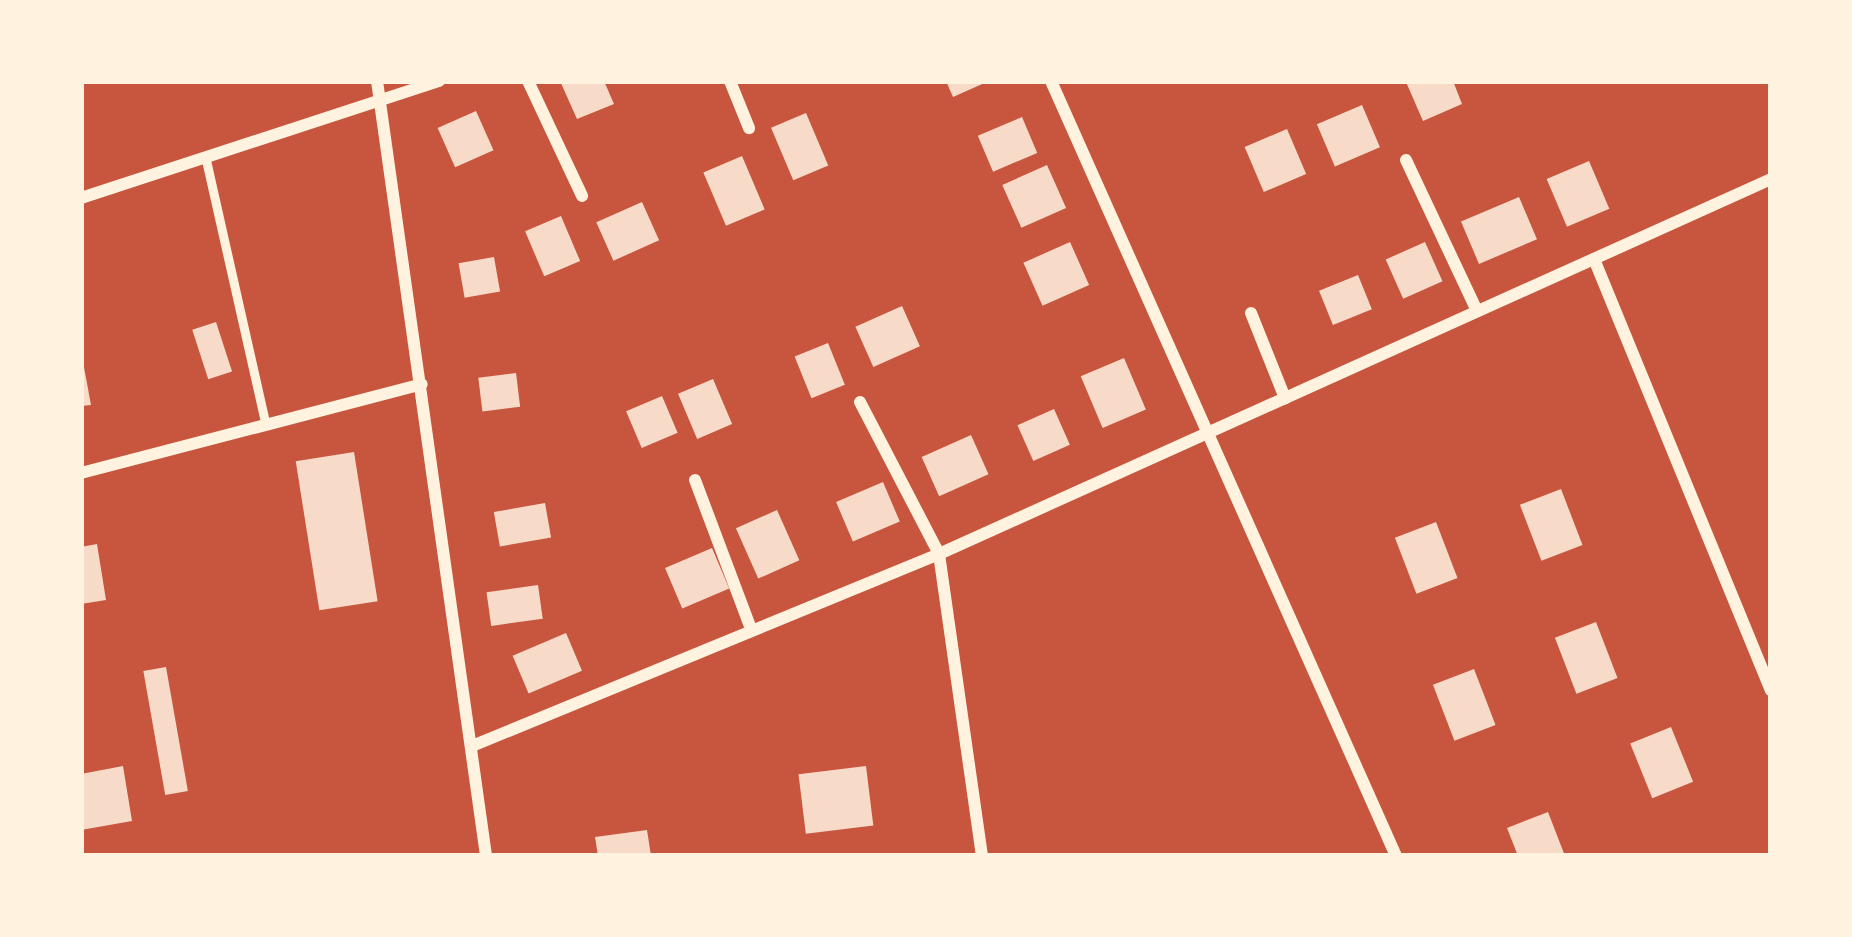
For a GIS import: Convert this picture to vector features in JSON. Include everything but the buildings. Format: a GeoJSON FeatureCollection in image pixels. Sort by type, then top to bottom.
{"type":"FeatureCollection","features":[{"type":"Feature","properties":{"kind":"street"},"geometry":{"type":"LineString","coordinates":[[377,81],[486,856]]}},
{"type":"Feature","properties":{"kind":"street"},"geometry":{"type":"LineString","coordinates":[[81,198],[381,106],[440,81]]}},
{"type":"Feature","properties":{"kind":"street"},"geometry":{"type":"LineString","coordinates":[[529,81],[582,196]]}},
{"type":"Feature","properties":{"kind":"street"},"geometry":{"type":"LineString","coordinates":[[730,81],[749,128]]}},
{"type":"Feature","properties":{"kind":"street"},"geometry":{"type":"LineString","coordinates":[[1051,81],[1214,427],[1396,856]]}},
{"type":"Feature","properties":{"kind":"street"},"geometry":{"type":"LineString","coordinates":[[1406,160],[1477,311]]}},
{"type":"Feature","properties":{"kind":"street"},"geometry":{"type":"LineString","coordinates":[[472,746],[748,624],[940,554],[1771,179]]}},
{"type":"Feature","properties":{"kind":"street"},"geometry":{"type":"LineString","coordinates":[[1594,259],[1771,691]]}},
{"type":"Feature","properties":{"kind":"street"},"geometry":{"type":"LineString","coordinates":[[1250,313],[1285,398]]}},
{"type":"Feature","properties":{"kind":"street"},"geometry":{"type":"LineString","coordinates":[[81,473],[265,421],[422,384]]}},
{"type":"Feature","properties":{"kind":"street"},"geometry":{"type":"LineString","coordinates":[[860,402],[940,554],[982,856]]}},
{"type":"Feature","properties":{"kind":"street"},"geometry":{"type":"LineString","coordinates":[[694,480],[748,624]]}},
{"type":"Feature","properties":{"kind":"lane"},"geometry":{"type":"LineString","coordinates":[[206,160],[265,421]]}}]}
